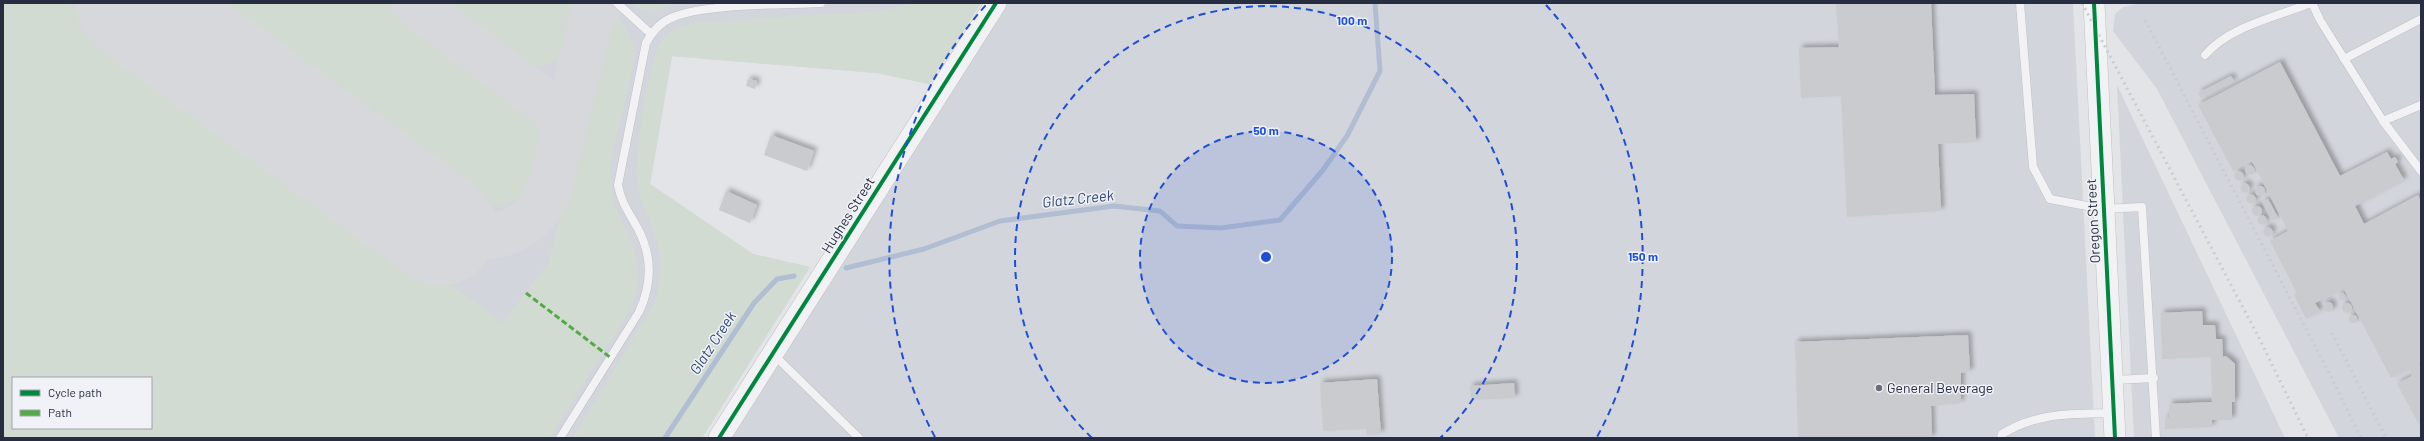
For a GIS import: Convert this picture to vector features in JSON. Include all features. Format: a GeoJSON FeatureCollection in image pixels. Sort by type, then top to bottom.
{"type":"FeatureCollection","features":[{"type":"Feature","properties":{"kind":"street","name":"Hughes Street"},"geometry":{"type":"LineString","coordinates":[[719,438],[996,3]]}},
{"type":"Feature","properties":{"kind":"street","name":"Oregon Street"},"geometry":{"type":"LineString","coordinates":[[2094,3],[2103,209],[2114,380],[2115,438]]}},
{"type":"Feature","properties":{"kind":"lane"},"geometry":{"type":"LineString","coordinates":[[617,3],[651,34]]}},
{"type":"Feature","properties":{"kind":"lane"},"geometry":{"type":"LineString","coordinates":[[560,438],[639,312],[648,294],[650,277],[645,243],[624,207],[618,185],[646,43],[651,34],[656,28],[672,18],[708,9],[821,3]]}},
{"type":"Feature","properties":{"kind":"lane"},"geometry":{"type":"LineString","coordinates":[[2020,3],[2034,167],[2050,199],[2103,209],[2142,207],[2154,378],[2156,438]]}},
{"type":"Feature","properties":{"kind":"lane"},"geometry":{"type":"LineString","coordinates":[[2204,54],[2216,42],[2230,35],[2312,3],[2320,20],[2383,121],[2421,171]]}},
{"type":"Feature","properties":{"kind":"lane"},"geometry":{"type":"LineString","coordinates":[[2344,59],[2421,19]]}},
{"type":"Feature","properties":{"kind":"lane"},"geometry":{"type":"LineString","coordinates":[[2383,121],[2421,105]]}},
{"type":"Feature","properties":{"kind":"lane"},"geometry":{"type":"LineString","coordinates":[[773,354],[859,438]]}},
{"type":"Feature","properties":{"kind":"lane"},"geometry":{"type":"LineString","coordinates":[[2114,380],[2154,378]]}},
{"type":"Feature","properties":{"kind":"lane"},"geometry":{"type":"LineString","coordinates":[[2001,438],[2002,434],[2020,423],[2048,415],[2114,413]]}},
{"type":"Feature","properties":{"kind":"shaded area"},"geometry":{"type":"Polygon","coordinates":[[[3,3],[981,3],[929,84],[877,73],[672,56],[650,184],[753,254],[810,267],[702,438],[3,438],[3,3]]]}},
{"type":"Feature","properties":{"kind":"shaded area"},"geometry":{"type":"Polygon","coordinates":[[[3,3],[69,3],[503,323],[549,262],[608,8],[622,23],[632,41],[636,54],[610,164],[613,201],[634,248],[638,267],[637,288],[632,307],[549,438],[3,438],[3,3]]]}},
{"type":"Feature","properties":{"kind":"shaded area"},"geometry":{"type":"Polygon","coordinates":[[[197,3],[390,3],[522,100],[538,114],[548,136],[543,163],[538,175],[532,186],[523,195],[513,201],[500,205],[485,205],[464,200],[197,3]]]}},
{"type":"Feature","properties":{"kind":"shaded area"},"geometry":{"type":"Polygon","coordinates":[[[436,3],[573,3],[575,9],[575,27],[565,49],[555,60],[545,65],[534,66],[522,63],[500,50],[436,3]]]}},
{"type":"Feature","properties":{"kind":"shaded area"},"geometry":{"type":"Polygon","coordinates":[[[629,3],[680,3],[663,7],[654,12],[642,10],[629,3]]]}},
{"type":"Feature","properties":{"kind":"shaded area"},"geometry":{"type":"Polygon","coordinates":[[[912,3],[981,3],[929,84],[877,73],[672,56],[650,184],[753,254],[810,267],[702,438],[573,438],[655,302],[660,276],[659,251],[639,190],[637,168],[638,150],[648,82],[660,46],[666,36],[678,28],[700,22],[885,11],[912,3]]]}},
{"type":"Feature","properties":{"kind":"shaded area"},"geometry":{"type":"Polygon","coordinates":[[[1007,3],[2073,3],[2095,438],[731,438],[1007,3]]]}},
{"type":"Feature","properties":{"kind":"shaded area"},"geometry":{"type":"Polygon","coordinates":[[[2141,3],[2421,3],[2421,438],[2339,438],[2157,89],[2113,31],[2115,14],[2123,7],[2141,3]]]}},
{"type":"Feature","properties":{"kind":"shaded area"},"geometry":{"type":"Polygon","coordinates":[[[2117,85],[2285,438],[2134,438],[2117,85]]]}},
{"type":"Feature","properties":{"kind":"building"},"geometry":{"type":"Polygon","coordinates":[[[1836,3],[1931,3],[1935,95],[1974,94],[1976,142],[1938,144],[1941,211],[1847,217],[1841,96],[1801,98],[1799,48],[1839,47],[1836,3]]]}},
{"type":"Feature","properties":{"kind":"building"},"geometry":{"type":"Polygon","coordinates":[[[2280,62],[2340,176],[2387,152],[2391,159],[2395,157],[2398,162],[2395,164],[2404,180],[2355,206],[2364,224],[2418,195],[2421,202],[2421,363],[2419,364],[2421,368],[2421,423],[2419,424],[2397,384],[2412,376],[2409,369],[2391,378],[2344,289],[2315,303],[2320,311],[2306,319],[2294,295],[2297,293],[2270,241],[2288,231],[2252,161],[2233,171],[2198,105],[2280,62]]]}},
{"type":"Feature","properties":{"kind":"building"},"geometry":{"type":"Polygon","coordinates":[[[2231,76],[2234,81],[2201,98],[2198,93],[2231,76]]]}},
{"type":"Feature","properties":{"kind":"building"},"geometry":{"type":"Polygon","coordinates":[[[748,79],[757,81],[755,89],[746,86],[748,79]]]}},
{"type":"Feature","properties":{"kind":"building"},"geometry":{"type":"Polygon","coordinates":[[[771,135],[814,151],[807,171],[764,155],[771,135]]]}},
{"type":"Feature","properties":{"kind":"building"},"geometry":{"type":"Polygon","coordinates":[[[2250,165],[2255,170],[2250,175],[2245,170],[2250,165]]]}},
{"type":"Feature","properties":{"kind":"building"},"geometry":{"type":"Polygon","coordinates":[[[2239,171],[2244,176],[2239,181],[2234,176],[2239,171]]]}},
{"type":"Feature","properties":{"kind":"building"},"geometry":{"type":"Polygon","coordinates":[[[2245,183],[2250,188],[2245,193],[2240,188],[2245,183]]]}},
{"type":"Feature","properties":{"kind":"building"},"geometry":{"type":"Polygon","coordinates":[[[2258,186],[2262,186],[2265,191],[2262,196],[2258,196],[2255,193],[2255,189],[2258,186]]]}},
{"type":"Feature","properties":{"kind":"building"},"geometry":{"type":"Polygon","coordinates":[[[726,191],[757,205],[750,223],[719,210],[726,191]]]}},
{"type":"Feature","properties":{"kind":"building"},"geometry":{"type":"Polygon","coordinates":[[[2251,194],[2256,199],[2251,204],[2246,199],[2251,194]]]}},
{"type":"Feature","properties":{"kind":"building"},"geometry":{"type":"Polygon","coordinates":[[[2268,199],[2278,218],[2272,221],[2262,202],[2268,199]]]}},
{"type":"Feature","properties":{"kind":"building"},"geometry":{"type":"Polygon","coordinates":[[[2257,206],[2262,211],[2257,216],[2252,211],[2257,206]]]}},
{"type":"Feature","properties":{"kind":"building"},"geometry":{"type":"Polygon","coordinates":[[[2260,216],[2264,216],[2266,220],[2264,224],[2260,224],[2258,222],[2258,218],[2260,216]]]}},
{"type":"Feature","properties":{"kind":"building"},"geometry":{"type":"Polygon","coordinates":[[[2268,227],[2273,232],[2268,237],[2263,232],[2268,227]]]}},
{"type":"Feature","properties":{"kind":"building"},"geometry":{"type":"Polygon","coordinates":[[[2342,293],[2345,294],[2345,300],[2342,301],[2339,300],[2338,297],[2339,294],[2342,293]]]}},
{"type":"Feature","properties":{"kind":"building"},"geometry":{"type":"Polygon","coordinates":[[[2326,302],[2330,302],[2333,307],[2330,312],[2326,312],[2323,309],[2323,305],[2326,302]]]}},
{"type":"Feature","properties":{"kind":"building"},"geometry":{"type":"Polygon","coordinates":[[[2347,303],[2352,308],[2347,313],[2342,308],[2347,303]]]}},
{"type":"Feature","properties":{"kind":"building"},"geometry":{"type":"Polygon","coordinates":[[[2202,311],[2203,325],[2215,325],[2216,339],[2222,339],[2223,357],[2226,356],[2235,364],[2235,402],[2232,402],[2232,420],[2212,420],[2212,427],[2165,429],[2165,418],[2169,417],[2169,404],[2212,402],[2211,357],[2162,359],[2161,313],[2202,311]]]}},
{"type":"Feature","properties":{"kind":"building"},"geometry":{"type":"Polygon","coordinates":[[[2351,315],[2355,315],[2357,319],[2355,323],[2351,323],[2349,321],[2349,317],[2351,315]]]}},
{"type":"Feature","properties":{"kind":"building","name":"General Beverage"},"geometry":{"type":"Polygon","coordinates":[[[1968,335],[1970,372],[1961,373],[1961,403],[1931,406],[1932,438],[1798,438],[1795,342],[1968,335]]]}},
{"type":"Feature","properties":{"kind":"building"},"geometry":{"type":"Polygon","coordinates":[[[1377,379],[1381,434],[1367,435],[1366,429],[1323,431],[1320,383],[1377,379]]]}},
{"type":"Feature","properties":{"kind":"building"},"geometry":{"type":"Polygon","coordinates":[[[1514,383],[1515,398],[1471,400],[1470,386],[1514,383]]]}},
{"type":"Feature","properties":{"kind":"waterway","name":"Glatz Creek"},"geometry":{"type":"LineString","coordinates":[[846,268],[924,249],[1000,221],[1114,206],[1160,211],[1177,226],[1221,228],[1280,220],[1323,170],[1347,136],[1380,71],[1375,3]]}},
{"type":"Feature","properties":{"kind":"waterway","name":"Glatz Creek"},"geometry":{"type":"LineString","coordinates":[[665,438],[754,303],[777,279],[794,276]]}},
{"type":"Feature","properties":{"kind":"taxiway"},"geometry":{"type":"LineString","coordinates":[[151,3],[159,23]]}},
{"type":"Feature","properties":{"kind":"taxiway"},"geometry":{"type":"LineString","coordinates":[[413,3],[554,109],[562,129],[561,144]]}},
{"type":"Feature","properties":{"kind":"taxiway"},"geometry":{"type":"LineString","coordinates":[[440,229],[457,234],[473,236],[503,234],[517,228],[529,219],[540,207],[549,191],[591,20],[601,3]]}},
{"type":"Feature","properties":{"kind":"runway"},"geometry":{"type":"LineString","coordinates":[[132,3],[440,229]]}},
{"type":"Feature","properties":{"kind":"railway"},"geometry":{"type":"LineString","coordinates":[[2082,3],[2258,336],[2308,438]]}},
{"type":"Feature","properties":{"kind":"railway"},"geometry":{"type":"LineString","coordinates":[[2145,20],[2330,375],[2361,438]]}},
{"type":"Feature","properties":{"kind":"railway"},"geometry":{"type":"LineString","coordinates":[[2332,333],[2386,438]]}},
{"type":"Feature","properties":{"kind":"marked path"},"geometry":{"type":"LineString","coordinates":[[526,293],[611,358]]}},
{"type":"Feature","properties":{"kind":"cycle path"},"geometry":{"type":"LineString","coordinates":[[719,438],[996,3]]}},
{"type":"Feature","properties":{"kind":"cycle path"},"geometry":{"type":"LineString","coordinates":[[2094,3],[2115,438]]}},
{"type":"Feature","properties":{"kind":"place","name":"General Beverage"},"geometry":{"type":"Point","coordinates":[1879,388]}}]}
